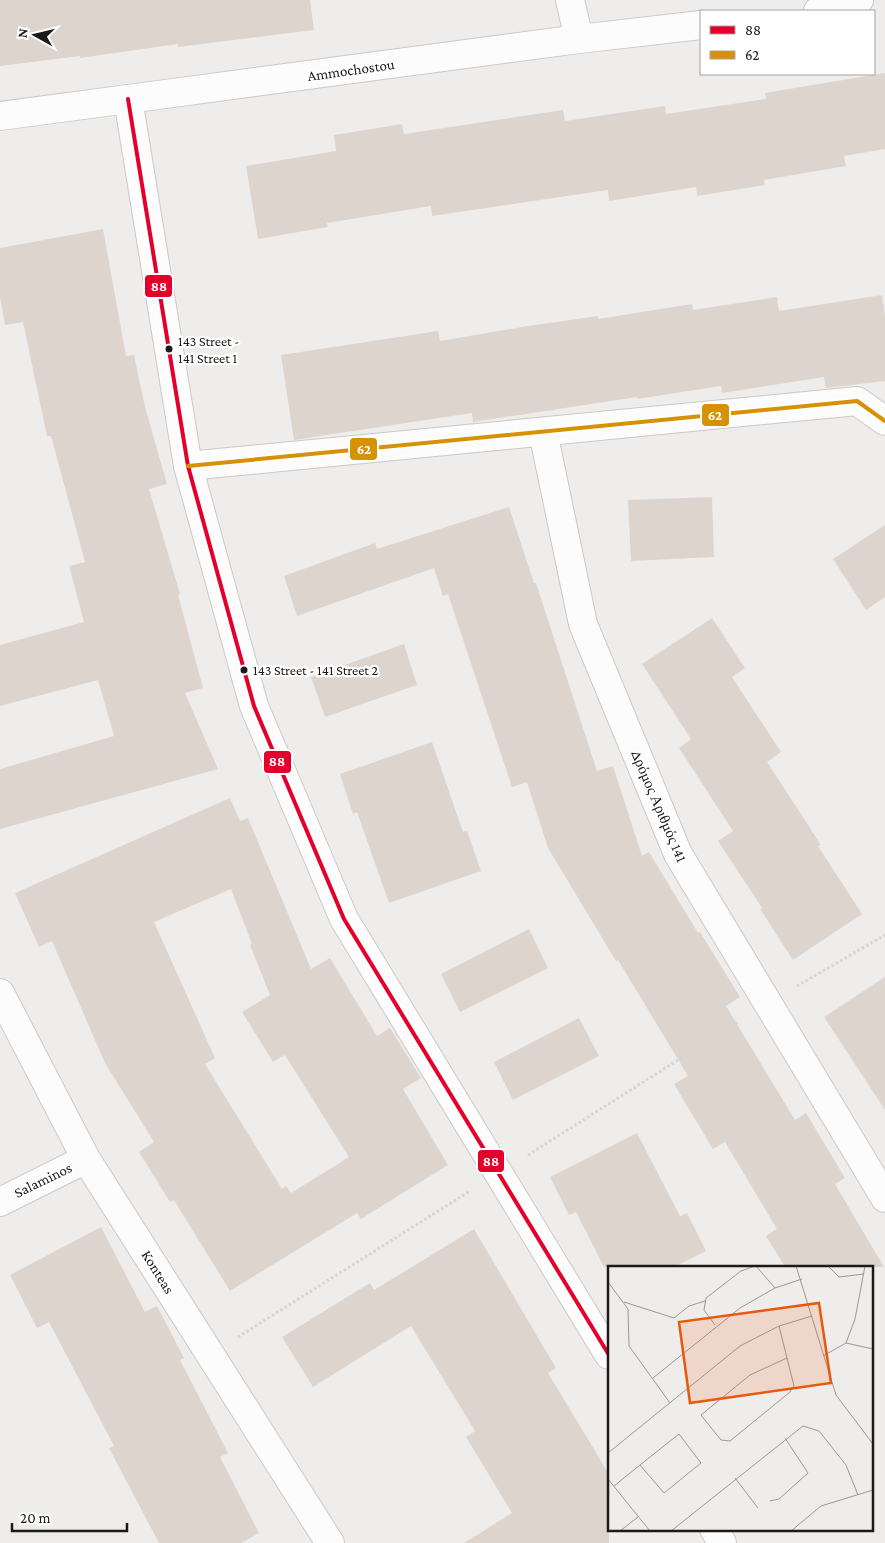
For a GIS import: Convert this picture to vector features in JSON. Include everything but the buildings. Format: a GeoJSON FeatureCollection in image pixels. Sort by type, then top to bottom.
{"type":"FeatureCollection","features":[{"type":"Feature","properties":{"kind":"street"},"geometry":{"type":"LineString","coordinates":[[570,0],[578,39]]}},
{"type":"Feature","properties":{"kind":"street"},"geometry":{"type":"LineString","coordinates":[[822,10],[859,0]]}},
{"type":"Feature","properties":{"kind":"street","name":"Ammochostou"},"geometry":{"type":"LineString","coordinates":[[0,116],[578,39],[700,25]]}},
{"type":"Feature","properties":{"kind":"street"},"geometry":{"type":"LineString","coordinates":[[128,99],[188,466],[254,706],[344,919],[608,1354]]}},
{"type":"Feature","properties":{"kind":"street"},"geometry":{"type":"LineString","coordinates":[[188,466],[857,401],[885,421]]}},
{"type":"Feature","properties":{"kind":"street","name":"Δρόμος Αριθμός 141"},"geometry":{"type":"LineString","coordinates":[[543,432],[583,624],[678,854],[885,1198]]}},
{"type":"Feature","properties":{"kind":"street","name":"Konteas"},"geometry":{"type":"LineString","coordinates":[[0,993],[86,1159],[330,1543]]}},
{"type":"Feature","properties":{"kind":"street","name":"Salaminos"},"geometry":{"type":"LineString","coordinates":[[0,1202],[86,1159]]}},
{"type":"Feature","properties":{"kind":"street"},"geometry":{"type":"LineString","coordinates":[[715,1530],[722,1543]]}},
{"type":"Feature","properties":{"kind":"path"},"geometry":{"type":"LineString","coordinates":[[210,1354],[768,1003],[885,935]]}},
{"type":"Feature","properties":{"kind":"transit line","name":"88"},"geometry":{"type":"LineString","coordinates":[[128,99],[188,466],[254,706],[344,919],[608,1353]]}},
{"type":"Feature","properties":{"kind":"transit line","name":"62"},"geometry":{"type":"LineString","coordinates":[[188,466],[857,401],[885,421]]}},
{"type":"Feature","properties":{"kind":"place","name":"143 Street - 141 Street 1"},"geometry":{"type":"Point","coordinates":[169,349]}},
{"type":"Feature","properties":{"kind":"place","name":"143 Street - 141 Street 2"},"geometry":{"type":"Point","coordinates":[244,670]}}]}
